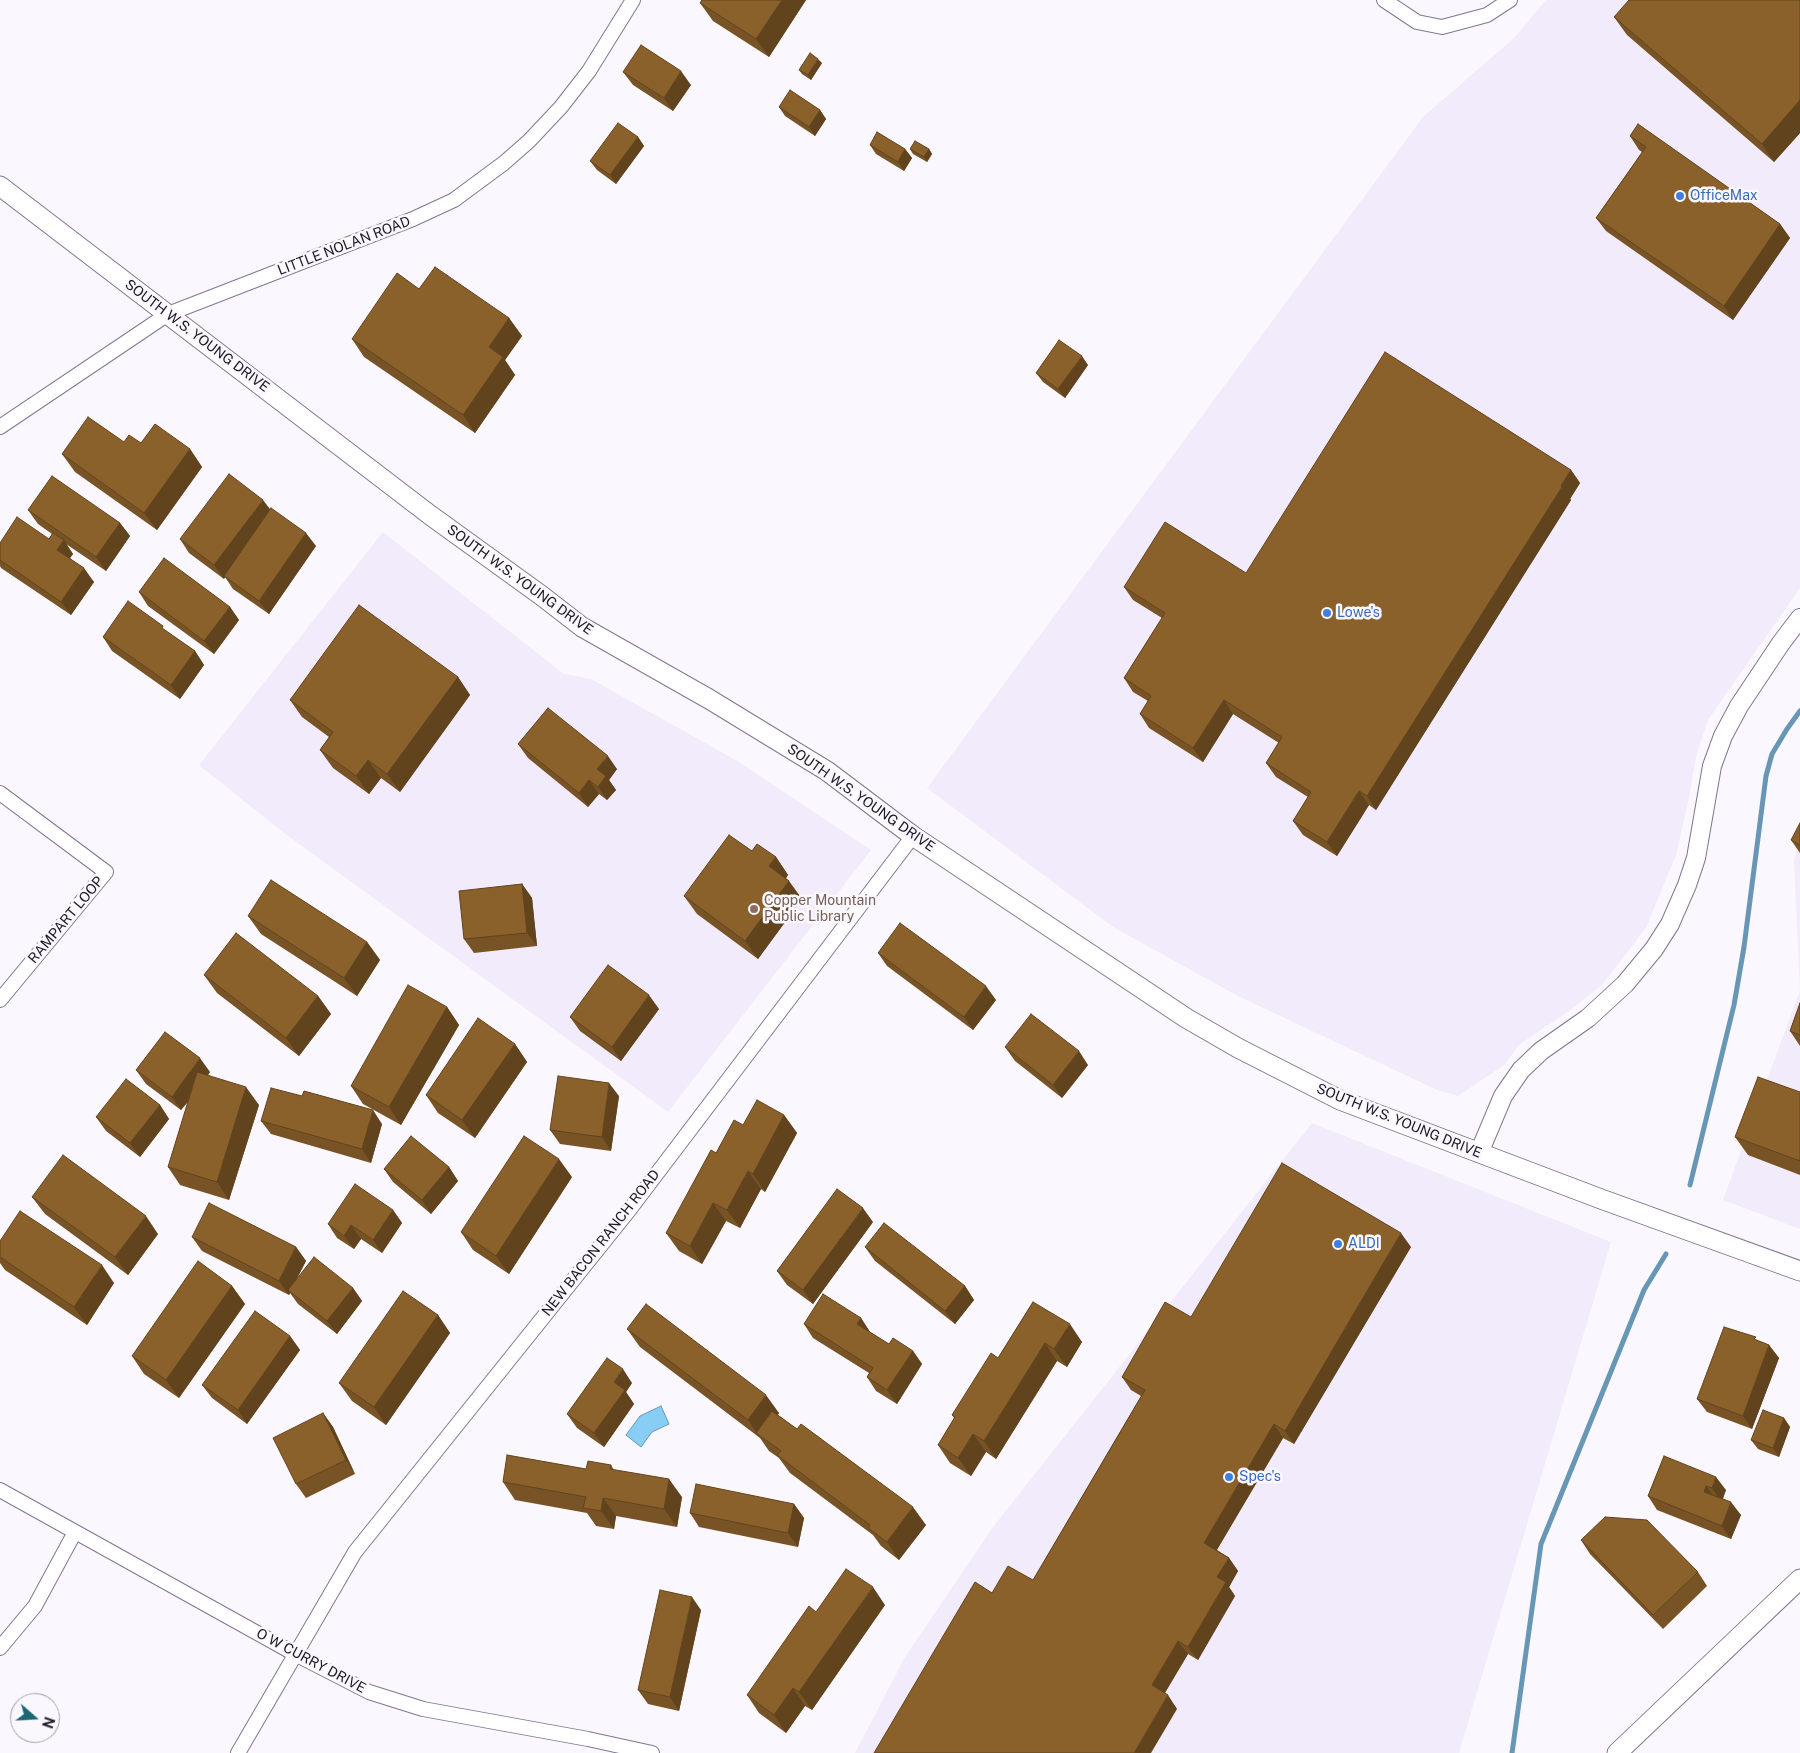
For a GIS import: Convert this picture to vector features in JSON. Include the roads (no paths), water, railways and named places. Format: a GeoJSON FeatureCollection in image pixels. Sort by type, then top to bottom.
{"type":"FeatureCollection","features":[{"type":"Feature","properties":{"kind":"main road","name":"SOUTH W.S. YOUNG DRIVE"},"geometry":{"type":"LineString","coordinates":[[0,186],[430,515],[582,627],[628,655],[709,699],[827,771],[913,836],[1186,1018],[1238,1048],[1340,1100],[1800,1271]]}},
{"type":"Feature","properties":{"kind":"main road"},"geometry":{"type":"LineString","coordinates":[[1617,1753],[1800,1579]]}},
{"type":"Feature","properties":{"kind":"street","name":"LITTLE NOLAN ROAD"},"geometry":{"type":"LineString","coordinates":[[0,427],[168,314],[412,219],[454,200],[530,141],[562,107],[589,71],[633,0]]}},
{"type":"Feature","properties":{"kind":"street"},"geometry":{"type":"LineString","coordinates":[[1384,0],[1417,22],[1442,27],[1487,15],[1510,0]]}},
{"type":"Feature","properties":{"kind":"street"},"geometry":{"type":"LineString","coordinates":[[1479,1153],[1503,1096],[1521,1070],[1541,1051],[1588,1018],[1625,984],[1654,949],[1670,924],[1688,885],[1696,858],[1712,766],[1723,736],[1739,706],[1800,618]]}},
{"type":"Feature","properties":{"kind":"street","name":"RAMPART LOOP"},"geometry":{"type":"LineString","coordinates":[[0,793],[106,872],[0,1000]]}},
{"type":"Feature","properties":{"kind":"street","name":"NEW BACON RANCH ROAD"},"geometry":{"type":"LineString","coordinates":[[238,1753],[356,1552],[630,1209],[913,836]]}},
{"type":"Feature","properties":{"kind":"street","name":"O W CURRY DRIVE"},"geometry":{"type":"LineString","coordinates":[[0,1490],[295,1654],[369,1692],[423,1709],[579,1737],[652,1753]]}},
{"type":"Feature","properties":{"kind":"street"},"geometry":{"type":"LineString","coordinates":[[0,1648],[35,1606],[75,1532]]}},
{"type":"Feature","properties":{"kind":"water"},"geometry":{"type":"Polygon","coordinates":[[[661,1406],[669,1424],[652,1432],[641,1447],[626,1435],[640,1416],[661,1406]]]}},
{"type":"Feature","properties":{"kind":"waterway"},"geometry":{"type":"LineString","coordinates":[[1690,1185],[1734,1005],[1744,947],[1766,776],[1772,754],[1800,711]]}},
{"type":"Feature","properties":{"kind":"waterway"},"geometry":{"type":"LineString","coordinates":[[1512,1753],[1541,1544],[1644,1290],[1666,1254]]}},
{"type":"Feature","properties":{"kind":"place","name":"OfficeMax"},"geometry":{"type":"Point","coordinates":[1680,196]}},
{"type":"Feature","properties":{"kind":"place","name":"Lowe's"},"geometry":{"type":"Point","coordinates":[1327,613]}},
{"type":"Feature","properties":{"kind":"place","name":"Copper Mountain Public Library"},"geometry":{"type":"Point","coordinates":[754,909]}},
{"type":"Feature","properties":{"kind":"place","name":"ALDI"},"geometry":{"type":"Point","coordinates":[1338,1244]}},
{"type":"Feature","properties":{"kind":"place","name":"Spec's"},"geometry":{"type":"Point","coordinates":[1229,1477]}}]}
